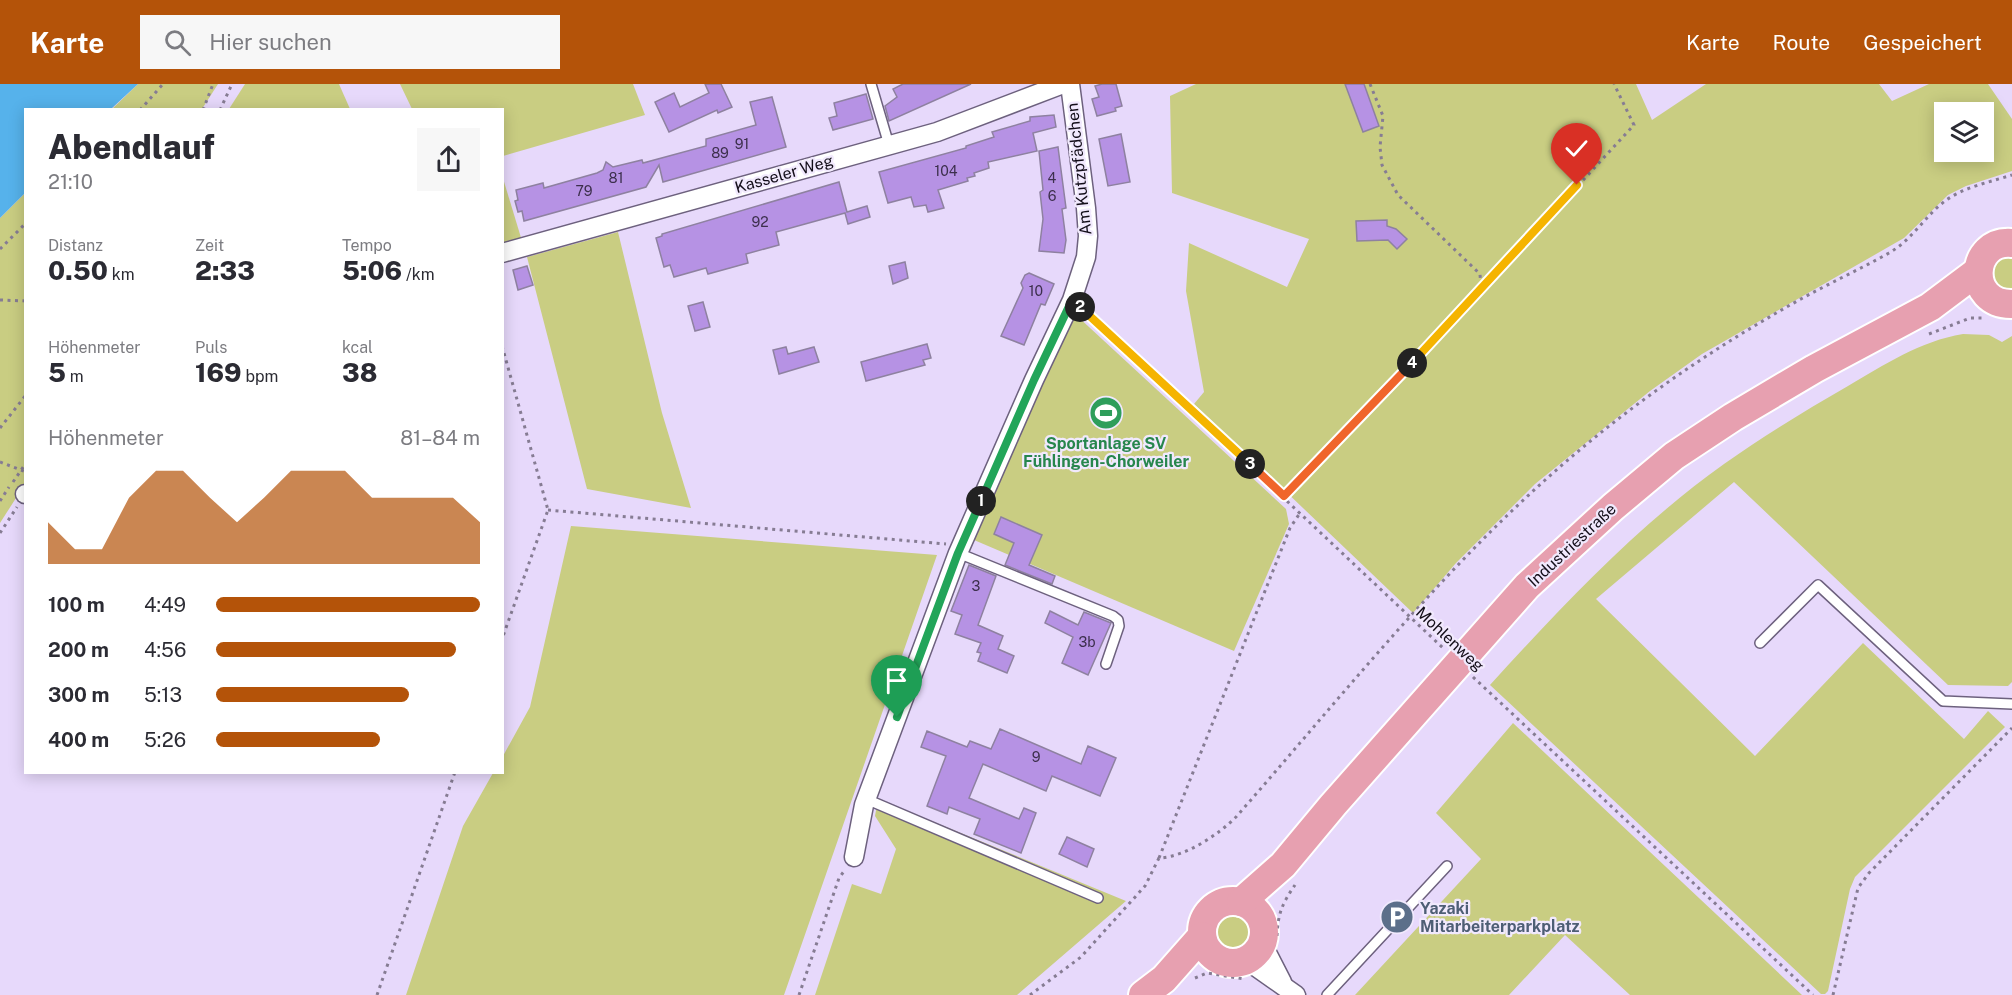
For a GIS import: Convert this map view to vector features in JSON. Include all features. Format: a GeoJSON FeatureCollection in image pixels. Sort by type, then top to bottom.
{"type":"FeatureCollection","features":[{"type":"Feature","properties":{"kind":"main road"},"geometry":{"type":"LineString","coordinates":[[2012,243],[1995,245],[1980,261],[1983,294],[2001,303],[2012,304]]}},
{"type":"Feature","properties":{"kind":"main road","name":"Industriestraße"},"geometry":{"type":"LineString","coordinates":[[1257,943],[1293,871],[1466,675],[1527,586],[1613,507],[1674,456],[1760,400],[1983,294]]}},
{"type":"Feature","properties":{"kind":"main road"},"geometry":{"type":"LineString","coordinates":[[1229,901],[1257,943],[1235,963],[1224,962],[1208,946],[1203,924],[1208,913],[1217,905],[1229,901]]}},
{"type":"Feature","properties":{"kind":"main road"},"geometry":{"type":"LineString","coordinates":[[1164,985],[1208,946]]}},
{"type":"Feature","properties":{"kind":"street","name":"Kasseler Weg"},"geometry":{"type":"LineString","coordinates":[[504,252],[937,132],[1063,84]]}},
{"type":"Feature","properties":{"kind":"street","name":"Am Kutzpfädchen"},"geometry":{"type":"LineString","coordinates":[[854,857],[866,799],[960,549],[1034,380],[1072,300],[1086,257],[1088,236],[1070,84]]}},
{"type":"Feature","properties":{"kind":"street"},"geometry":{"type":"LineString","coordinates":[[1257,943],[1290,990]]}},
{"type":"Feature","properties":{"kind":"lane"},"geometry":{"type":"LineString","coordinates":[[871,84],[889,145]]}},
{"type":"Feature","properties":{"kind":"lane"},"geometry":{"type":"LineString","coordinates":[[960,549],[1113,616],[1118,620],[1119,626],[1106,664]]}},
{"type":"Feature","properties":{"kind":"lane"},"geometry":{"type":"LineString","coordinates":[[1760,643],[1818,585],[1943,701],[2012,704]]}},
{"type":"Feature","properties":{"kind":"lane"},"geometry":{"type":"LineString","coordinates":[[866,799],[1098,898]]}},
{"type":"Feature","properties":{"kind":"lane"},"geometry":{"type":"LineString","coordinates":[[1327,995],[1447,866]]}},
{"type":"Feature","properties":{"kind":"path"},"geometry":{"type":"LineString","coordinates":[[142,108],[163,84]]}},
{"type":"Feature","properties":{"kind":"path"},"geometry":{"type":"LineString","coordinates":[[204,108],[213,84]]}},
{"type":"Feature","properties":{"kind":"path"},"geometry":{"type":"LineString","coordinates":[[221,108],[232,84]]}},
{"type":"Feature","properties":{"kind":"path"},"geometry":{"type":"LineString","coordinates":[[1370,84],[1383,116],[1380,147],[1382,165],[1398,195],[1479,274],[1481,288]]}},
{"type":"Feature","properties":{"kind":"path"},"geometry":{"type":"LineString","coordinates":[[1284,496],[1467,305],[1634,125],[1614,84]]}},
{"type":"Feature","properties":{"kind":"path"},"geometry":{"type":"LineString","coordinates":[[1159,858],[1169,857],[1224,829],[1410,618],[1520,503],[1582,448],[1642,400],[1708,355],[1786,307],[1894,250],[1945,201],[1964,190],[2012,175]]}},
{"type":"Feature","properties":{"kind":"path"},"geometry":{"type":"LineString","coordinates":[[0,249],[24,225]]}},
{"type":"Feature","properties":{"kind":"path"},"geometry":{"type":"LineString","coordinates":[[1929,320],[1970,318],[1983,294]]}},
{"type":"Feature","properties":{"kind":"path"},"geometry":{"type":"LineString","coordinates":[[0,300],[24,301]]}},
{"type":"Feature","properties":{"kind":"path","name":"Mohlenweg"},"geometry":{"type":"LineString","coordinates":[[1072,300],[1301,512],[1466,675],[1814,995]]}},
{"type":"Feature","properties":{"kind":"path"},"geometry":{"type":"LineString","coordinates":[[504,353],[548,510],[504,633]]}},
{"type":"Feature","properties":{"kind":"path"},"geometry":{"type":"LineString","coordinates":[[0,428],[24,398]]}},
{"type":"Feature","properties":{"kind":"path"},"geometry":{"type":"LineString","coordinates":[[0,462],[24,471]]}},
{"type":"Feature","properties":{"kind":"path"},"geometry":{"type":"LineString","coordinates":[[0,533],[24,496]]}},
{"type":"Feature","properties":{"kind":"path"},"geometry":{"type":"LineString","coordinates":[[548,510],[960,549]]}},
{"type":"Feature","properties":{"kind":"path"},"geometry":{"type":"LineString","coordinates":[[1030,995],[1081,957],[1145,886],[1159,858],[1290,528],[1301,512]]}},
{"type":"Feature","properties":{"kind":"path"},"geometry":{"type":"LineString","coordinates":[[1833,995],[1858,888],[1869,873],[2012,729]]}},
{"type":"Feature","properties":{"kind":"path"},"geometry":{"type":"LineString","coordinates":[[377,995],[454,774]]}},
{"type":"Feature","properties":{"kind":"path"},"geometry":{"type":"LineString","coordinates":[[799,995],[839,878],[854,857]]}},
{"type":"Feature","properties":{"kind":"path"},"geometry":{"type":"LineString","coordinates":[[1164,985],[1207,973],[1256,980],[1257,943],[1278,954],[1278,916],[1293,871]]}},
{"type":"Feature","properties":{"kind":"green space"},"geometry":{"type":"Polygon","coordinates":[[[138,84],[218,84],[203,108],[113,108],[138,84]]]}},
{"type":"Feature","properties":{"kind":"green space"},"geometry":{"type":"Polygon","coordinates":[[[245,84],[339,84],[350,108],[230,108],[245,84]]]}},
{"type":"Feature","properties":{"kind":"green space"},"geometry":{"type":"Polygon","coordinates":[[[400,84],[633,84],[645,115],[504,156],[504,108],[412,108],[400,84]]]}},
{"type":"Feature","properties":{"kind":"green space"},"geometry":{"type":"Polygon","coordinates":[[[1196,84],[1636,84],[1652,120],[1706,84],[1879,84],[1892,101],[1929,84],[1988,84],[2012,119],[2012,171],[1966,186],[1948,195],[1904,238],[1702,354],[1650,391],[1535,484],[1456,563],[1413,613],[1194,404],[1204,392],[1186,291],[1189,243],[1287,287],[1309,239],[1172,193],[1170,96],[1196,84]]]}},
{"type":"Feature","properties":{"kind":"green space"},"geometry":{"type":"Polygon","coordinates":[[[504,182],[522,241],[504,246],[504,182]]]}},
{"type":"Feature","properties":{"kind":"green space"},"geometry":{"type":"Polygon","coordinates":[[[24,194],[24,486],[0,523],[0,218],[24,194]]]}},
{"type":"Feature","properties":{"kind":"green space"},"geometry":{"type":"Polygon","coordinates":[[[618,232],[662,413],[691,508],[587,489],[527,257],[618,232]]]}},
{"type":"Feature","properties":{"kind":"green space"},"geometry":{"type":"Polygon","coordinates":[[[2005,257],[2012,258],[2012,290],[1996,288],[1990,267],[1994,262],[2005,257]]]}},
{"type":"Feature","properties":{"kind":"green space","name":"Sportanlage SV Fühlingen-Chorweiler"},"geometry":{"type":"Polygon","coordinates":[[[1076,315],[1286,509],[1289,524],[1234,651],[974,540],[1072,316],[1076,315]]]}},
{"type":"Feature","properties":{"kind":"green space"},"geometry":{"type":"Polygon","coordinates":[[[1963,334],[1989,335],[2002,342],[2012,336],[2012,682],[2008,686],[1948,685],[1734,482],[1596,599],[1755,756],[1863,643],[1964,739],[1988,711],[2005,727],[1855,877],[1850,889],[1828,991],[1821,994],[1490,685],[1601,568],[1661,514],[1724,464],[1754,443],[1889,362],[1932,342],[1963,334]]]}},
{"type":"Feature","properties":{"kind":"green space"},"geometry":{"type":"Polygon","coordinates":[[[571,526],[937,555],[784,995],[406,995],[463,826],[492,774],[504,774],[504,754],[530,707],[571,526]]]}},
{"type":"Feature","properties":{"kind":"green space"},"geometry":{"type":"Polygon","coordinates":[[[1513,723],[1802,995],[1630,995],[1565,935],[1509,995],[1355,995],[1481,859],[1436,813],[1513,723]]]}},
{"type":"Feature","properties":{"kind":"green space"},"geometry":{"type":"Polygon","coordinates":[[[878,799],[1126,901],[1017,995],[815,995],[852,884],[881,894],[896,849],[875,816],[878,799]]]}},
{"type":"Feature","properties":{"kind":"green space"},"geometry":{"type":"Polygon","coordinates":[[[1233,915],[1245,920],[1250,932],[1245,944],[1233,949],[1221,944],[1216,932],[1221,920],[1233,915]]]}},
{"type":"Feature","properties":{"kind":"water"},"geometry":{"type":"Polygon","coordinates":[[[0,84],[138,84],[112,108],[24,108],[24,194],[0,218],[0,84]]]}},
{"type":"Feature","properties":{"kind":"building"},"geometry":{"type":"Polygon","coordinates":[[[705,84],[721,84],[732,107],[718,113],[717,110],[669,132],[655,102],[674,93],[680,107],[709,93],[705,84]]]}},
{"type":"Feature","properties":{"kind":"building"},"geometry":{"type":"Polygon","coordinates":[[[903,84],[971,84],[889,121],[885,106],[897,97],[893,89],[903,84]]]}},
{"type":"Feature","properties":{"kind":"building"},"geometry":{"type":"Polygon","coordinates":[[[1116,84],[1122,106],[1115,108],[1116,111],[1097,116],[1092,99],[1099,97],[1095,86],[1116,84]]]}},
{"type":"Feature","properties":{"kind":"building"},"geometry":{"type":"Polygon","coordinates":[[[1345,84],[1364,84],[1379,126],[1363,132],[1345,84]]]}},
{"type":"Feature","properties":{"kind":"building"},"geometry":{"type":"Polygon","coordinates":[[[866,94],[873,119],[833,130],[829,118],[837,116],[834,103],[866,94]]]}},
{"type":"Feature","properties":{"kind":"building"},"geometry":{"type":"Polygon","coordinates":[[[772,97],[786,147],[663,182],[659,165],[646,187],[524,221],[522,211],[518,212],[515,201],[518,200],[516,190],[543,183],[544,188],[597,173],[603,170],[606,162],[613,167],[642,160],[643,163],[706,146],[706,139],[756,125],[750,102],[772,97]]]}},
{"type":"Feature","properties":{"kind":"building"},"geometry":{"type":"Polygon","coordinates":[[[1054,115],[1056,127],[1033,133],[1037,151],[988,162],[989,168],[974,173],[975,176],[967,178],[968,181],[938,190],[944,208],[928,212],[926,205],[914,207],[911,197],[888,203],[879,172],[966,148],[966,146],[994,137],[992,132],[1030,121],[1030,117],[1054,115]]]}},
{"type":"Feature","properties":{"kind":"building"},"geometry":{"type":"Polygon","coordinates":[[[1121,134],[1130,182],[1108,186],[1099,139],[1121,134]]]}},
{"type":"Feature","properties":{"kind":"building"},"geometry":{"type":"Polygon","coordinates":[[[1058,147],[1066,208],[1062,209],[1066,240],[1064,253],[1039,251],[1043,219],[1040,192],[1043,190],[1039,151],[1058,147]]]}},
{"type":"Feature","properties":{"kind":"building"},"geometry":{"type":"Polygon","coordinates":[[[839,182],[847,212],[867,206],[870,217],[848,224],[845,213],[776,232],[779,245],[746,254],[748,263],[708,274],[706,268],[674,277],[670,265],[664,267],[656,238],[662,234],[839,182]]]}},
{"type":"Feature","properties":{"kind":"building"},"geometry":{"type":"Polygon","coordinates":[[[1387,220],[1387,226],[1396,229],[1407,239],[1397,249],[1388,240],[1357,241],[1356,221],[1387,220]]]}},
{"type":"Feature","properties":{"kind":"building"},"geometry":{"type":"Polygon","coordinates":[[[905,262],[908,278],[893,284],[889,266],[905,262]]]}},
{"type":"Feature","properties":{"kind":"building"},"geometry":{"type":"Polygon","coordinates":[[[527,266],[533,285],[518,290],[513,270],[527,266]]]}},
{"type":"Feature","properties":{"kind":"building"},"geometry":{"type":"Polygon","coordinates":[[[1029,273],[1054,284],[1045,305],[1041,304],[1024,345],[1001,336],[1023,288],[1021,283],[1025,275],[1029,273]]]}},
{"type":"Feature","properties":{"kind":"building"},"geometry":{"type":"Polygon","coordinates":[[[703,302],[710,327],[695,331],[688,306],[703,302]]]}},
{"type":"Feature","properties":{"kind":"building"},"geometry":{"type":"Polygon","coordinates":[[[927,344],[931,358],[923,360],[925,365],[866,381],[861,362],[927,344]]]}},
{"type":"Feature","properties":{"kind":"building"},"geometry":{"type":"Polygon","coordinates":[[[786,347],[788,354],[814,347],[819,362],[779,374],[773,350],[786,347]]]}},
{"type":"Feature","properties":{"kind":"building"},"geometry":{"type":"Polygon","coordinates":[[[1001,517],[1042,535],[1029,565],[1055,576],[1052,584],[1005,565],[1014,543],[994,534],[1001,517]]]}},
{"type":"Feature","properties":{"kind":"building"},"geometry":{"type":"Polygon","coordinates":[[[969,565],[996,576],[978,625],[1003,636],[998,649],[1014,656],[1007,673],[978,661],[981,653],[977,652],[981,643],[955,634],[962,615],[951,611],[969,565]]]}},
{"type":"Feature","properties":{"kind":"building"},"geometry":{"type":"Polygon","coordinates":[[[1050,611],[1078,625],[1084,612],[1111,623],[1088,675],[1062,663],[1073,637],[1045,623],[1050,611]]]}},
{"type":"Feature","properties":{"kind":"building"},"geometry":{"type":"Polygon","coordinates":[[[1000,729],[1081,764],[1088,746],[1116,758],[1100,796],[1052,776],[1046,791],[983,764],[969,798],[1019,819],[1024,808],[1036,813],[1021,853],[974,834],[980,819],[949,807],[947,814],[927,806],[946,756],[921,747],[927,731],[967,747],[970,741],[991,749],[1000,729]]]}},
{"type":"Feature","properties":{"kind":"building"},"geometry":{"type":"Polygon","coordinates":[[[1067,837],[1094,849],[1087,867],[1059,854],[1067,837]]]}},
{"type":"Feature","properties":{"kind":"place","name":"Sportanlage SV Fühlingen-Chorweiler"},"geometry":{"type":"Point","coordinates":[1106,413]}},
{"type":"Feature","properties":{"kind":"place","name":"Yazaki Mitarbeiterparkplatz"},"geometry":{"type":"Point","coordinates":[1397,917]}},
{"type":"Feature","properties":{"kind":"route"},"geometry":{"type":"LineString","coordinates":[[897,717],[961,545],[1072,300],[1284,496],[1475,297],[1577,185]]}}]}
